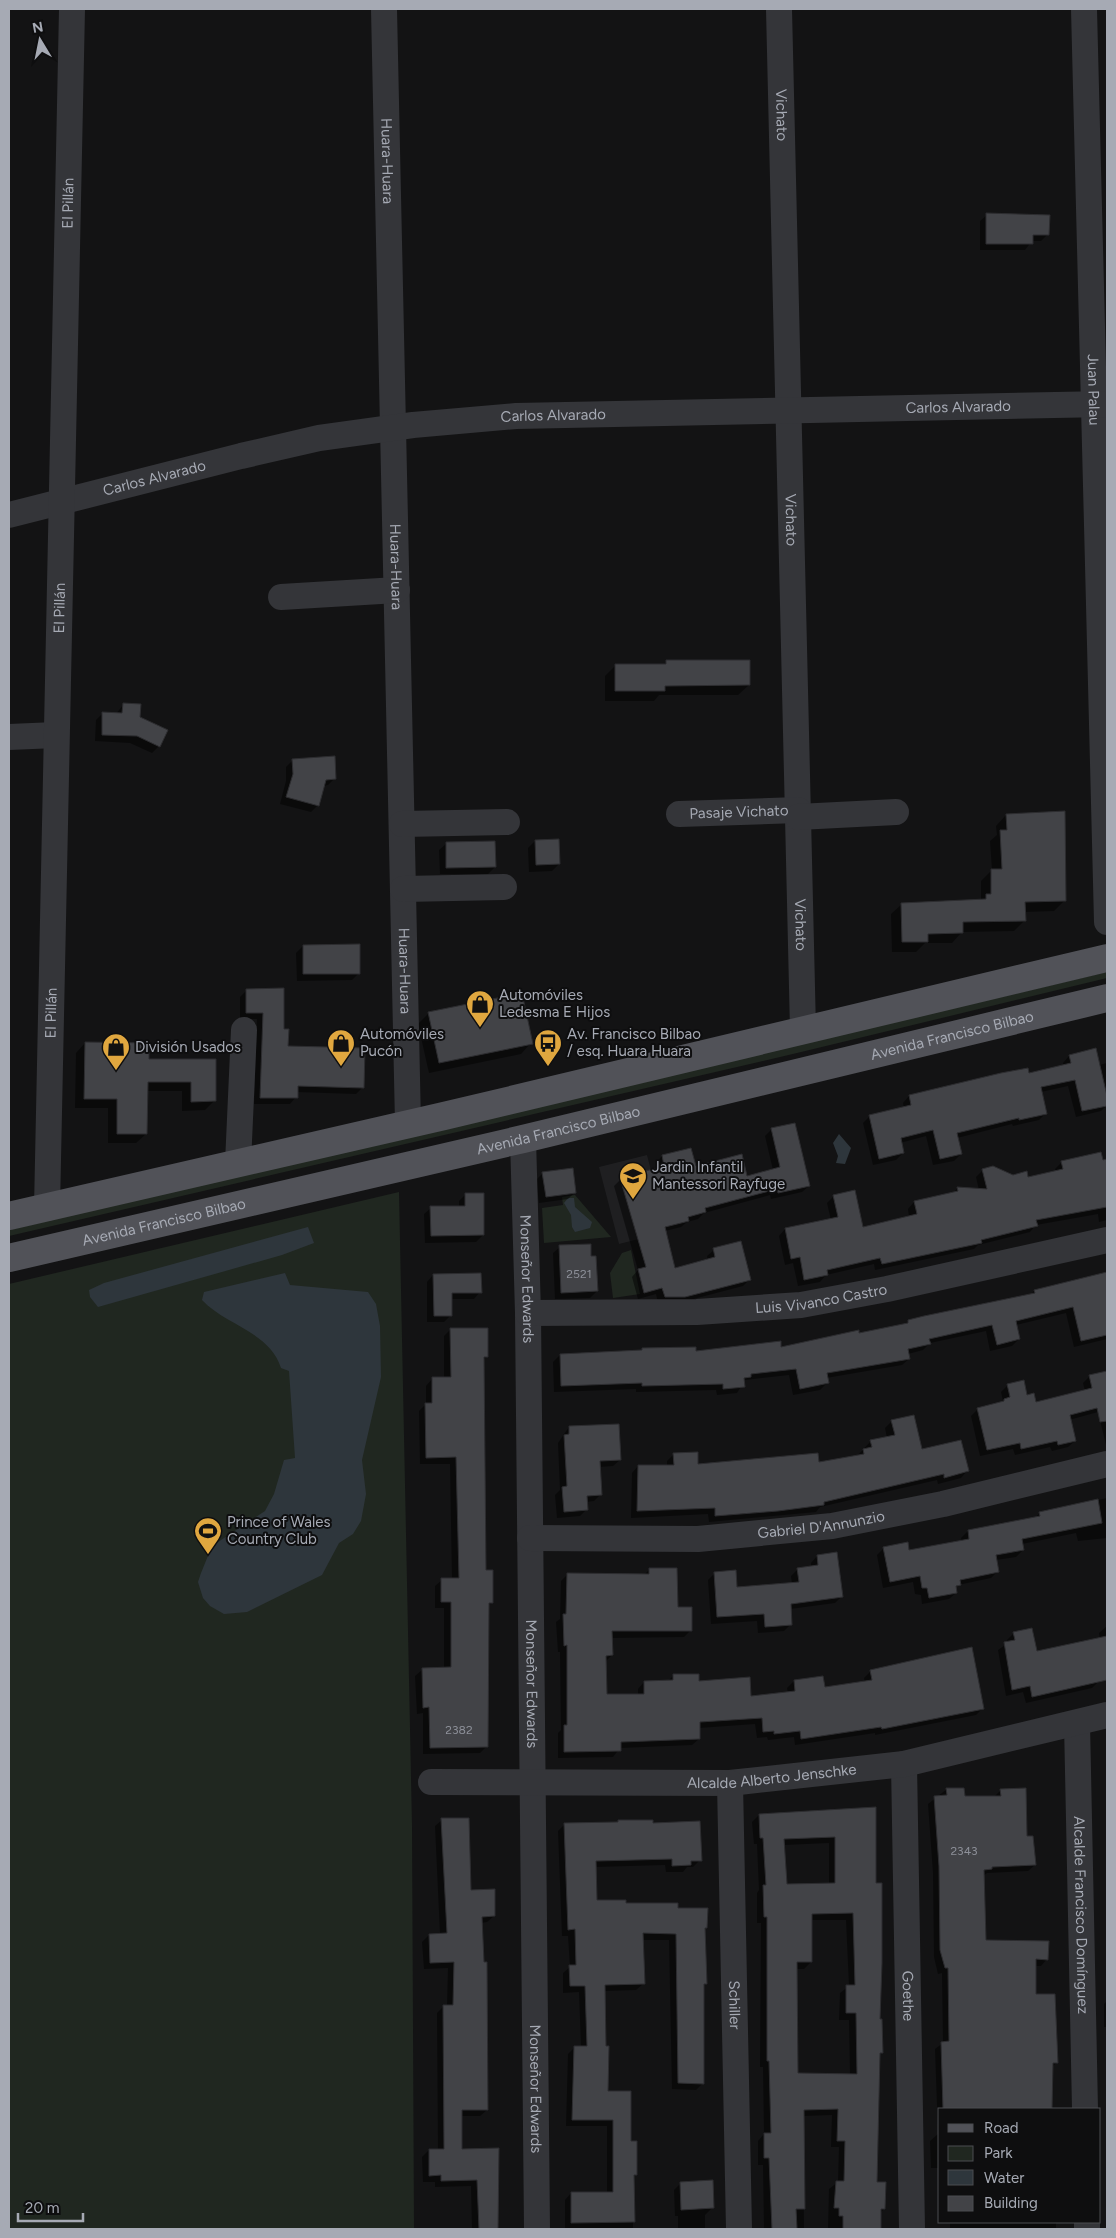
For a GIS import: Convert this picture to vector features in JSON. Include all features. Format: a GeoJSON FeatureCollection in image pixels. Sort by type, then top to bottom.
{"type":"FeatureCollection","features":[{"type":"Feature","properties":{"kind":"main road"},"geometry":{"type":"LineString","coordinates":[[9,1216],[566,1087],[1107,958]]}},
{"type":"Feature","properties":{"kind":"main road","name":"Avenida Francisco Bilbao"},"geometry":{"type":"LineString","coordinates":[[9,1258],[523,1139],[1107,998]]}},
{"type":"Feature","properties":{"kind":"main road"},"geometry":{"type":"LineString","coordinates":[[523,1139],[528,1122],[537,1107],[550,1095],[566,1087]]}},
{"type":"Feature","properties":{"kind":"street","name":"El Pillán"},"geometry":{"type":"LineString","coordinates":[[46,1208],[72,9]]}},
{"type":"Feature","properties":{"kind":"street","name":"Huara-Huara"},"geometry":{"type":"LineString","coordinates":[[384,9],[408,1124]]}},
{"type":"Feature","properties":{"kind":"street","name":"Vichato"},"geometry":{"type":"LineString","coordinates":[[779,9],[803,1030]]}},
{"type":"Feature","properties":{"kind":"street","name":"Juan Palau"},"geometry":{"type":"LineString","coordinates":[[1084,9],[1100,404],[1107,922]]}},
{"type":"Feature","properties":{"kind":"street","name":"Carlos Alvarado"},"geometry":{"type":"LineString","coordinates":[[9,515],[299,442],[394,428],[516,416],[1100,404]]}},
{"type":"Feature","properties":{"kind":"street"},"geometry":{"type":"LineString","coordinates":[[281,597],[397,590]]}},
{"type":"Feature","properties":{"kind":"street"},"geometry":{"type":"LineString","coordinates":[[9,737],[56,735]]}},
{"type":"Feature","properties":{"kind":"street","name":"Pasaje Vichato"},"geometry":{"type":"LineString","coordinates":[[679,814],[896,812]]}},
{"type":"Feature","properties":{"kind":"street"},"geometry":{"type":"LineString","coordinates":[[402,824],[507,822]]}},
{"type":"Feature","properties":{"kind":"street"},"geometry":{"type":"LineString","coordinates":[[403,889],[504,886]]}},
{"type":"Feature","properties":{"kind":"street"},"geometry":{"type":"LineString","coordinates":[[238,1163],[244,1030]]}},
{"type":"Feature","properties":{"kind":"street","name":"Monseñor Edwards"},"geometry":{"type":"LineString","coordinates":[[523,1139],[528,1313],[536,2229]]}},
{"type":"Feature","properties":{"kind":"street","name":"Luis Vivanco Castro"},"geometry":{"type":"LineString","coordinates":[[528,1313],[697,1312],[801,1305],[887,1289],[1107,1240]]}},
{"type":"Feature","properties":{"kind":"street","name":"Gabriel D'Annunzio"},"geometry":{"type":"LineString","coordinates":[[530,1538],[698,1539],[832,1526],[943,1504],[1107,1464]]}},
{"type":"Feature","properties":{"kind":"street","name":"Alcalde Alberto Jenschke"},"geometry":{"type":"LineString","coordinates":[[431,1782],[730,1783],[904,1764],[1107,1716]]}},
{"type":"Feature","properties":{"kind":"street","name":"Alcalde Francisco Domínguez"},"geometry":{"type":"LineString","coordinates":[[1078,1722],[1085,2108]]}},
{"type":"Feature","properties":{"kind":"street","name":"Goethe"},"geometry":{"type":"LineString","coordinates":[[904,1764],[912,2229]]}},
{"type":"Feature","properties":{"kind":"street","name":"Schiller"},"geometry":{"type":"LineString","coordinates":[[730,1783],[739,2229]]}},
{"type":"Feature","properties":{"kind":"shaded area","name":"Jardin Infantil Mantessori Rayfuge"},"geometry":{"type":"Polygon","coordinates":[[[647,1155],[667,1232],[619,1244],[599,1167],[647,1155]]]}},
{"type":"Feature","properties":{"kind":"green space"},"geometry":{"type":"Polygon","coordinates":[[[1107,972],[1107,978],[797,1053],[9,1236],[9,1230],[1107,972]]]}},
{"type":"Feature","properties":{"kind":"green space","name":"Prince of Wales Country Club"},"geometry":{"type":"Polygon","coordinates":[[[399,1192],[412,1826],[414,2229],[9,2229],[9,1284],[399,1192]]]}},
{"type":"Feature","properties":{"kind":"green space"},"geometry":{"type":"Polygon","coordinates":[[[575,1195],[611,1237],[544,1243],[542,1208],[563,1205],[562,1197],[575,1195]]]}},
{"type":"Feature","properties":{"kind":"green space"},"geometry":{"type":"Polygon","coordinates":[[[631,1250],[640,1294],[613,1298],[610,1273],[622,1253],[631,1250]]]}},
{"type":"Feature","properties":{"kind":"water"},"geometry":{"type":"Polygon","coordinates":[[[839,1134],[851,1148],[845,1164],[836,1163],[838,1156],[833,1143],[839,1134]]]}},
{"type":"Feature","properties":{"kind":"water"},"geometry":{"type":"Polygon","coordinates":[[[568,1198],[574,1198],[575,1207],[592,1222],[590,1228],[575,1232],[572,1227],[571,1215],[564,1203],[568,1198]]]}},
{"type":"Feature","properties":{"kind":"water"},"geometry":{"type":"Polygon","coordinates":[[[308,1227],[314,1243],[282,1255],[98,1307],[90,1297],[89,1290],[104,1283],[308,1227]]]}},
{"type":"Feature","properties":{"kind":"water"},"geometry":{"type":"Polygon","coordinates":[[[285,1273],[290,1285],[368,1292],[376,1304],[380,1326],[381,1377],[362,1460],[366,1494],[361,1521],[353,1534],[339,1543],[322,1575],[247,1612],[224,1614],[210,1606],[203,1598],[198,1582],[212,1546],[265,1511],[274,1494],[284,1460],[295,1458],[289,1371],[281,1368],[275,1356],[257,1337],[222,1316],[202,1300],[204,1292],[285,1273]]]}},
{"type":"Feature","properties":{"kind":"building"},"geometry":{"type":"Polygon","coordinates":[[[986,213],[1050,215],[1049,235],[1033,235],[1033,244],[986,244],[986,213]]]}},
{"type":"Feature","properties":{"kind":"building"},"geometry":{"type":"Polygon","coordinates":[[[666,660],[750,660],[750,685],[665,686],[665,691],[615,691],[615,664],[666,664],[666,660]]]}},
{"type":"Feature","properties":{"kind":"building"},"geometry":{"type":"Polygon","coordinates":[[[123,703],[141,704],[140,717],[168,730],[160,747],[137,736],[102,735],[102,712],[122,713],[123,703]]]}},
{"type":"Feature","properties":{"kind":"building"},"geometry":{"type":"Polygon","coordinates":[[[335,756],[336,779],[326,780],[319,806],[286,797],[293,774],[292,759],[335,756]]]}},
{"type":"Feature","properties":{"kind":"building"},"geometry":{"type":"Polygon","coordinates":[[[1065,811],[1066,901],[1025,902],[1026,921],[963,922],[963,933],[928,934],[928,942],[902,942],[901,903],[986,899],[986,894],[991,894],[991,869],[1002,869],[1000,830],[1007,830],[1006,814],[1065,811]]]}},
{"type":"Feature","properties":{"kind":"building"},"geometry":{"type":"Polygon","coordinates":[[[559,839],[560,864],[536,865],[535,840],[559,839]]]}},
{"type":"Feature","properties":{"kind":"building"},"geometry":{"type":"Polygon","coordinates":[[[495,841],[496,867],[446,868],[446,842],[495,841]]]}},
{"type":"Feature","properties":{"kind":"building"},"geometry":{"type":"Polygon","coordinates":[[[360,944],[360,974],[303,974],[303,945],[360,944]]]}},
{"type":"Feature","properties":{"kind":"building"},"geometry":{"type":"Polygon","coordinates":[[[284,988],[284,1029],[289,1029],[288,1046],[365,1048],[364,1088],[298,1086],[298,1098],[260,1098],[263,1013],[246,1013],[246,989],[284,988]]]}},
{"type":"Feature","properties":{"kind":"building","name":"Automóviles Ledesma E Hijos"},"geometry":{"type":"Polygon","coordinates":[[[522,993],[533,1044],[439,1063],[428,1012],[522,993]]]}},
{"type":"Feature","properties":{"kind":"building","name":"División Usados"},"geometry":{"type":"Polygon","coordinates":[[[85,1042],[149,1043],[149,1059],[216,1059],[216,1101],[191,1102],[191,1082],[148,1082],[147,1134],[117,1134],[117,1099],[84,1099],[85,1042]]]}},
{"type":"Feature","properties":{"kind":"building"},"geometry":{"type":"Polygon","coordinates":[[[1096,1048],[1107,1096],[1107,1106],[1082,1111],[1075,1080],[1041,1087],[1047,1114],[1019,1120],[1019,1118],[957,1133],[962,1154],[940,1159],[933,1130],[901,1138],[904,1153],[879,1159],[869,1115],[911,1105],[909,1095],[1001,1073],[1028,1068],[1029,1073],[1071,1063],[1069,1055],[1096,1048]]]}},
{"type":"Feature","properties":{"kind":"building"},"geometry":{"type":"Polygon","coordinates":[[[795,1123],[810,1186],[778,1193],[777,1189],[705,1208],[706,1212],[688,1217],[689,1221],[665,1227],[675,1268],[715,1257],[713,1248],[741,1241],[751,1280],[685,1297],[665,1297],[662,1288],[644,1293],[638,1269],[646,1267],[620,1178],[664,1166],[662,1155],[691,1148],[696,1166],[742,1154],[747,1176],[780,1167],[771,1128],[795,1123]]]}},
{"type":"Feature","properties":{"kind":"building"},"geometry":{"type":"Polygon","coordinates":[[[1101,1152],[1103,1160],[1107,1159],[1107,1207],[1036,1220],[1038,1226],[981,1240],[982,1243],[882,1264],[880,1258],[827,1270],[828,1275],[804,1280],[800,1257],[791,1259],[785,1228],[838,1217],[833,1195],[855,1190],[863,1227],[917,1214],[914,1201],[958,1191],[957,1187],[987,1189],[982,1169],[993,1166],[1013,1175],[1027,1171],[1028,1177],[1063,1169],[1061,1161],[1101,1152]]]}},
{"type":"Feature","properties":{"kind":"building"},"geometry":{"type":"Polygon","coordinates":[[[573,1168],[576,1193],[546,1197],[542,1172],[573,1168]]]}},
{"type":"Feature","properties":{"kind":"building"},"geometry":{"type":"Polygon","coordinates":[[[465,1193],[484,1193],[484,1235],[431,1236],[430,1206],[465,1206],[465,1193]]]}},
{"type":"Feature","properties":{"kind":"building"},"geometry":{"type":"Polygon","coordinates":[[[591,1244],[591,1256],[596,1256],[598,1291],[561,1293],[559,1245],[591,1244]]]}},
{"type":"Feature","properties":{"kind":"building"},"geometry":{"type":"Polygon","coordinates":[[[1107,1272],[1107,1335],[1081,1341],[1073,1307],[1016,1321],[1020,1339],[997,1345],[992,1325],[929,1339],[931,1344],[908,1349],[910,1359],[827,1373],[829,1383],[800,1389],[796,1369],[751,1374],[751,1377],[744,1378],[745,1387],[723,1389],[723,1384],[642,1386],[642,1383],[561,1386],[560,1354],[642,1350],[642,1348],[696,1347],[696,1351],[781,1341],[781,1347],[859,1330],[859,1333],[908,1323],[908,1320],[1035,1293],[1034,1290],[1107,1272]]]}},
{"type":"Feature","properties":{"kind":"building"},"geometry":{"type":"Polygon","coordinates":[[[481,1273],[482,1293],[452,1293],[452,1316],[434,1316],[433,1274],[481,1273]]]}},
{"type":"Feature","properties":{"kind":"building"},"geometry":{"type":"Polygon","coordinates":[[[450,1328],[488,1328],[488,1357],[484,1357],[486,1570],[493,1570],[493,1603],[489,1603],[488,1747],[430,1748],[429,1707],[423,1708],[422,1668],[451,1667],[451,1602],[441,1602],[441,1578],[459,1578],[456,1457],[426,1458],[425,1403],[432,1403],[432,1377],[451,1377],[450,1328]]]}},
{"type":"Feature","properties":{"kind":"building"},"geometry":{"type":"Polygon","coordinates":[[[1107,1371],[1107,1421],[1100,1422],[1097,1408],[1070,1415],[1076,1441],[1058,1445],[1057,1441],[1021,1449],[1020,1443],[987,1450],[977,1408],[1004,1401],[1004,1399],[1010,1397],[1007,1384],[1024,1380],[1027,1395],[1034,1393],[1036,1402],[1092,1388],[1089,1375],[1107,1371]]]}},
{"type":"Feature","properties":{"kind":"building"},"geometry":{"type":"Polygon","coordinates":[[[914,1415],[922,1449],[961,1440],[969,1471],[944,1478],[944,1474],[824,1502],[824,1505],[778,1511],[715,1516],[715,1508],[637,1511],[638,1465],[674,1465],[673,1453],[698,1452],[698,1464],[818,1453],[819,1462],[864,1454],[863,1449],[872,1447],[870,1440],[895,1435],[891,1420],[914,1415]]]}},
{"type":"Feature","properties":{"kind":"building"},"geometry":{"type":"Polygon","coordinates":[[[619,1424],[621,1460],[600,1461],[602,1495],[587,1496],[588,1510],[564,1512],[562,1487],[567,1486],[564,1435],[569,1434],[569,1426],[619,1424]]]}},
{"type":"Feature","properties":{"kind":"building"},"geometry":{"type":"Polygon","coordinates":[[[1098,1499],[1102,1523],[1022,1539],[1024,1550],[996,1555],[999,1572],[960,1580],[961,1585],[956,1586],[957,1593],[929,1598],[927,1588],[922,1588],[920,1576],[890,1582],[883,1547],[908,1542],[909,1550],[969,1539],[968,1530],[1040,1516],[1039,1512],[1098,1499]]]}},
{"type":"Feature","properties":{"kind":"building"},"geometry":{"type":"Polygon","coordinates":[[[837,1552],[843,1597],[791,1604],[792,1625],[765,1627],[764,1614],[717,1617],[714,1572],[736,1570],[737,1587],[799,1582],[797,1568],[818,1565],[817,1555],[837,1552]]]}},
{"type":"Feature","properties":{"kind":"building"},"geometry":{"type":"Polygon","coordinates":[[[649,1568],[677,1568],[678,1607],[692,1607],[692,1631],[612,1631],[613,1655],[606,1656],[607,1694],[644,1694],[644,1681],[673,1680],[673,1674],[699,1674],[699,1681],[750,1677],[751,1696],[795,1691],[794,1680],[823,1676],[825,1687],[872,1680],[870,1670],[972,1647],[984,1709],[882,1729],[881,1727],[801,1739],[800,1731],[774,1734],[774,1731],[763,1732],[762,1718],[700,1722],[700,1739],[621,1742],[621,1751],[564,1752],[564,1725],[567,1725],[567,1645],[564,1646],[563,1614],[566,1614],[567,1573],[649,1574],[649,1568]]]}},
{"type":"Feature","properties":{"kind":"building"},"geometry":{"type":"Polygon","coordinates":[[[1032,1628],[1037,1651],[1107,1636],[1107,1680],[1032,1697],[1030,1686],[1012,1690],[1004,1642],[1015,1640],[1013,1632],[1032,1628]]]}},
{"type":"Feature","properties":{"kind":"building"},"geometry":{"type":"Polygon","coordinates":[[[946,1788],[964,1788],[965,1796],[1001,1796],[1000,1789],[1026,1788],[1027,1836],[1033,1836],[1036,1865],[992,1867],[992,1869],[984,1870],[986,1940],[1049,1941],[1048,1960],[1036,1959],[1036,1994],[1055,1994],[1058,2063],[1053,2063],[1052,2108],[943,2108],[941,2042],[949,2041],[948,1968],[945,1968],[940,1950],[939,1866],[934,1796],[947,1795],[946,1788]]]}},
{"type":"Feature","properties":{"kind":"building"},"geometry":{"type":"Polygon","coordinates":[[[876,1807],[876,1883],[882,1883],[880,2019],[882,2019],[883,2053],[880,2053],[877,2182],[886,2182],[885,2209],[881,2209],[881,2229],[843,2229],[843,2216],[839,2216],[839,2208],[834,2208],[836,2181],[844,2181],[845,2141],[837,2141],[838,2109],[804,2110],[805,2209],[796,2209],[797,2229],[772,2229],[769,2158],[764,2158],[764,2133],[771,2133],[769,2061],[767,2061],[767,1917],[764,1917],[763,1885],[766,1885],[763,1838],[760,1838],[759,1814],[876,1807]],[[835,1837],[784,1839],[787,1884],[835,1883],[835,1837]],[[853,1913],[812,1914],[812,1962],[797,1962],[798,2073],[857,2074],[856,2013],[846,2013],[846,1985],[855,1985],[853,1913]]]}},
{"type":"Feature","properties":{"kind":"building"},"geometry":{"type":"Polygon","coordinates":[[[441,1818],[469,1818],[471,1890],[495,1889],[495,1916],[482,1917],[484,1962],[487,1962],[488,2110],[462,2110],[462,2149],[499,2148],[498,2229],[479,2229],[477,2180],[441,2181],[441,2175],[429,2176],[429,2149],[444,2149],[443,2005],[453,2005],[454,1962],[430,1963],[429,1934],[447,1933],[441,1818]]]}},
{"type":"Feature","properties":{"kind":"building"},"geometry":{"type":"Polygon","coordinates":[[[618,1820],[653,1820],[653,1823],[700,1821],[702,1861],[691,1861],[691,1865],[672,1866],[672,1859],[596,1861],[597,1900],[626,1900],[626,1903],[678,1903],[678,1908],[708,1908],[707,1928],[705,1928],[707,1984],[704,1984],[704,2084],[678,2083],[676,1934],[643,1933],[645,1984],[605,1985],[606,2046],[609,2046],[608,2091],[631,2091],[631,2141],[637,2141],[637,2175],[634,2175],[635,2222],[571,2223],[571,2192],[613,2192],[613,2120],[572,2120],[574,2046],[587,2046],[585,1986],[570,1986],[569,1965],[576,1965],[575,1929],[568,1930],[564,1823],[618,1822],[618,1820]]]}},
{"type":"Feature","properties":{"kind":"building"},"geometry":{"type":"Polygon","coordinates":[[[713,2180],[714,2208],[681,2210],[680,2182],[713,2180]]]}},
{"type":"Feature","properties":{"kind":"place","name":"Automóviles Ledesma E Hijos"},"geometry":{"type":"Point","coordinates":[480,1028]}},
{"type":"Feature","properties":{"kind":"place","name":"Automóviles Pucón"},"geometry":{"type":"Point","coordinates":[341,1067]}},
{"type":"Feature","properties":{"kind":"place","name":"Av. Francisco Bilbao / esq. Huara Huara"},"geometry":{"type":"Point","coordinates":[548,1067]}},
{"type":"Feature","properties":{"kind":"place","name":"División Usados"},"geometry":{"type":"Point","coordinates":[116,1071]}},
{"type":"Feature","properties":{"kind":"place","name":"Jardin Infantil Mantessori Rayfuge"},"geometry":{"type":"Point","coordinates":[633,1200]}},
{"type":"Feature","properties":{"kind":"place","name":"Prince of Wales Country Club"},"geometry":{"type":"Point","coordinates":[208,1555]}}]}
